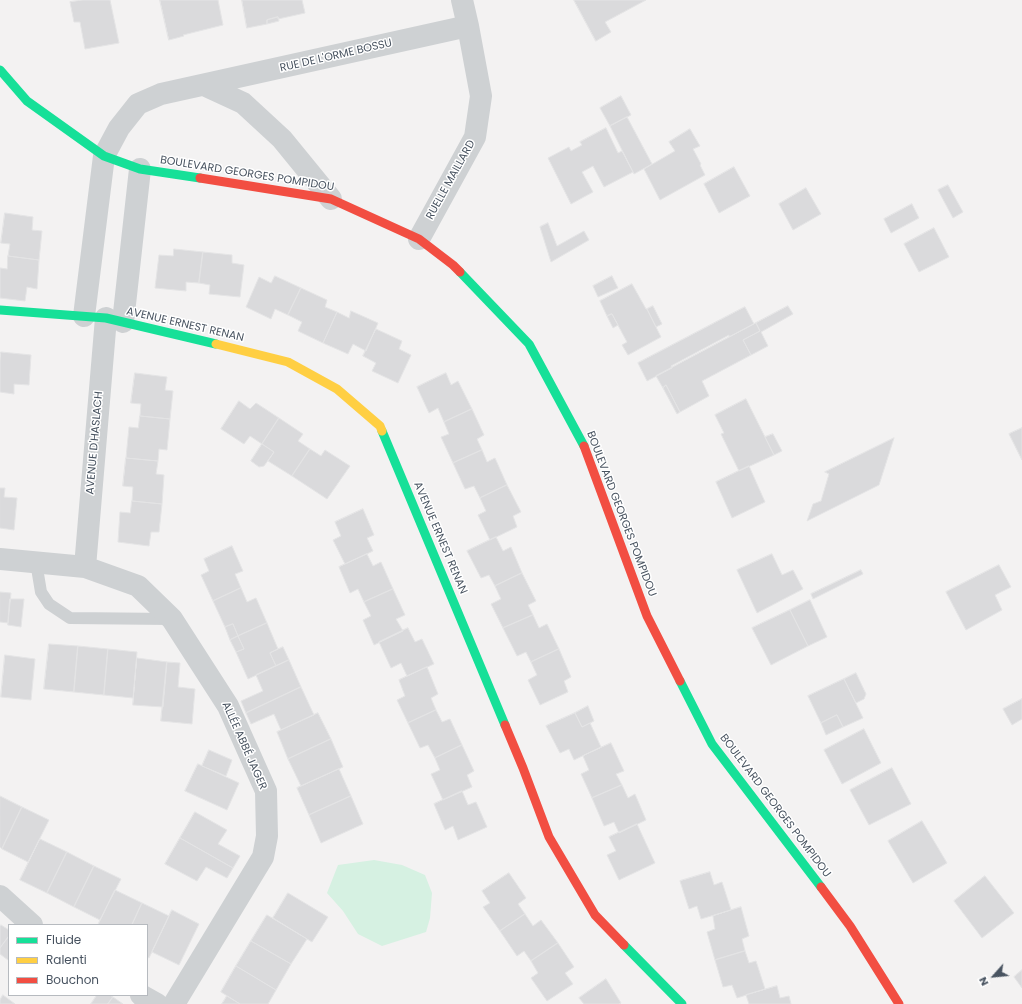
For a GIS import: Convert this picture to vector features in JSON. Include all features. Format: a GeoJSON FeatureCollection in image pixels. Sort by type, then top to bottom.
{"type":"FeatureCollection","features":[{"type":"Feature","properties":{"kind":"main road","name":"BOULEVARD GEORGES POMPIDOU"},"geometry":{"type":"LineString","coordinates":[[0,70],[27,101],[104,156],[140,169],[331,199],[419,240],[453,265],[529,344],[583,444],[647,616],[712,744],[850,926],[899,1004]]}},
{"type":"Feature","properties":{"kind":"main road","name":"AVENUE ERNEST RENAN"},"geometry":{"type":"LineString","coordinates":[[0,310],[84,316],[114,320],[288,362],[338,389],[380,426],[523,768],[549,837],[595,915],[682,1004]]}},
{"type":"Feature","properties":{"kind":"street","name":"RUE DE L'ORME BOSSU"},"geometry":{"type":"LineString","coordinates":[[104,156],[119,128],[138,104],[162,94],[204,86],[468,8]]}},
{"type":"Feature","properties":{"kind":"street","name":"RUELLE MAILLARD"},"geometry":{"type":"LineString","coordinates":[[419,240],[475,137],[481,96],[468,8]]}},
{"type":"Feature","properties":{"kind":"street"},"geometry":{"type":"LineString","coordinates":[[204,86],[244,103],[282,139],[331,199]]}},
{"type":"Feature","properties":{"kind":"street"},"geometry":{"type":"LineString","coordinates":[[84,316],[104,156]]}},
{"type":"Feature","properties":{"kind":"street","name":"AVENUE D'HASLACH"},"geometry":{"type":"LineString","coordinates":[[85,567],[114,320],[140,169]]}},
{"type":"Feature","properties":{"kind":"street","name":"ALLÉE ABBÉ JAGER"},"geometry":{"type":"LineString","coordinates":[[0,559],[85,567],[138,586],[172,619],[228,706],[266,791],[267,836],[263,857],[174,1004]]}},
{"type":"Feature","properties":{"kind":"street"},"geometry":{"type":"LineString","coordinates":[[0,896],[31,924]]}},
{"type":"Feature","properties":{"kind":"street"},"geometry":{"type":"LineString","coordinates":[[143,996],[157,1004]]}},
{"type":"Feature","properties":{"kind":"lane"},"geometry":{"type":"LineString","coordinates":[[36,562],[41,592],[49,604],[70,618],[172,619]]}},
{"type":"Feature","properties":{"kind":"green space"},"geometry":{"type":"Polygon","coordinates":[[[374,860],[402,865],[425,875],[432,893],[430,918],[426,932],[382,946],[358,934],[343,911],[327,893],[338,865],[374,860]]]}},
{"type":"Feature","properties":{"kind":"building"},"geometry":{"type":"Polygon","coordinates":[[[83,0],[110,0],[119,43],[85,49],[80,22],[74,22],[70,2],[83,0]]]}},
{"type":"Feature","properties":{"kind":"building"},"geometry":{"type":"Polygon","coordinates":[[[160,0],[218,0],[223,25],[169,40],[160,0]]]}},
{"type":"Feature","properties":{"kind":"building"},"geometry":{"type":"Polygon","coordinates":[[[242,0],[302,0],[305,13],[278,19],[278,17],[267,20],[267,24],[247,28],[242,0]]]}},
{"type":"Feature","properties":{"kind":"building"},"geometry":{"type":"Polygon","coordinates":[[[574,0],[646,0],[605,22],[611,32],[596,41],[574,0]]]}},
{"type":"Feature","properties":{"kind":"building"},"geometry":{"type":"Polygon","coordinates":[[[278,17],[279,21],[267,24],[267,20],[278,17]]]}},
{"type":"Feature","properties":{"kind":"building"},"geometry":{"type":"Polygon","coordinates":[[[621,96],[631,115],[610,126],[600,108],[621,96]]]}},
{"type":"Feature","properties":{"kind":"building"},"geometry":{"type":"Polygon","coordinates":[[[627,117],[652,164],[634,174],[610,126],[627,117]]]}},
{"type":"Feature","properties":{"kind":"building"},"geometry":{"type":"Polygon","coordinates":[[[606,128],[618,153],[622,151],[633,172],[604,187],[593,166],[582,172],[593,192],[571,204],[548,158],[569,147],[571,151],[582,145],[580,142],[606,128]]]}},
{"type":"Feature","properties":{"kind":"building"},"geometry":{"type":"Polygon","coordinates":[[[690,129],[700,146],[693,149],[705,175],[660,200],[644,169],[675,151],[669,142],[690,129]]]}},
{"type":"Feature","properties":{"kind":"building"},"geometry":{"type":"Polygon","coordinates":[[[734,167],[750,196],[719,213],[704,184],[734,167]]]}},
{"type":"Feature","properties":{"kind":"building"},"geometry":{"type":"Polygon","coordinates":[[[948,185],[963,212],[953,218],[938,190],[948,185]]]}},
{"type":"Feature","properties":{"kind":"building"},"geometry":{"type":"Polygon","coordinates":[[[806,188],[821,214],[793,230],[779,204],[806,188]]]}},
{"type":"Feature","properties":{"kind":"building"},"geometry":{"type":"Polygon","coordinates":[[[912,204],[919,218],[891,233],[884,219],[912,204]]]}},
{"type":"Feature","properties":{"kind":"building"},"geometry":{"type":"Polygon","coordinates":[[[5,213],[33,217],[32,230],[42,231],[39,260],[8,256],[10,244],[1,243],[5,213]]]}},
{"type":"Feature","properties":{"kind":"building"},"geometry":{"type":"Polygon","coordinates":[[[548,223],[557,246],[584,231],[589,240],[551,262],[540,227],[548,223]]]}},
{"type":"Feature","properties":{"kind":"building"},"geometry":{"type":"Polygon","coordinates":[[[934,228],[949,257],[919,272],[904,244],[934,228]]]}},
{"type":"Feature","properties":{"kind":"building"},"geometry":{"type":"Polygon","coordinates":[[[174,249],[203,252],[199,283],[186,282],[186,291],[155,288],[159,255],[173,256],[174,249]]]}},
{"type":"Feature","properties":{"kind":"building"},"geometry":{"type":"Polygon","coordinates":[[[203,252],[232,255],[232,263],[244,265],[240,297],[209,294],[210,285],[199,283],[203,252]]]}},
{"type":"Feature","properties":{"kind":"building"},"geometry":{"type":"Polygon","coordinates":[[[8,256],[39,260],[37,289],[27,287],[25,301],[0,298],[0,268],[7,269],[8,256]]]}},
{"type":"Feature","properties":{"kind":"building"},"geometry":{"type":"Polygon","coordinates":[[[275,276],[301,288],[288,315],[275,309],[271,319],[246,307],[259,277],[271,283],[275,276]]]}},
{"type":"Feature","properties":{"kind":"building"},"geometry":{"type":"Polygon","coordinates":[[[612,276],[618,288],[598,297],[593,286],[612,276]]]}},
{"type":"Feature","properties":{"kind":"building"},"geometry":{"type":"Polygon","coordinates":[[[632,284],[661,337],[628,355],[622,345],[627,342],[612,314],[607,316],[600,301],[632,284]]]}},
{"type":"Feature","properties":{"kind":"building"},"geometry":{"type":"Polygon","coordinates":[[[301,288],[327,300],[325,307],[337,312],[323,343],[298,331],[302,322],[288,315],[301,288]]]}},
{"type":"Feature","properties":{"kind":"building"},"geometry":{"type":"Polygon","coordinates":[[[653,306],[662,324],[656,327],[647,309],[653,306]]]}},
{"type":"Feature","properties":{"kind":"building"},"geometry":{"type":"Polygon","coordinates":[[[788,306],[793,314],[761,332],[768,346],[751,355],[743,340],[760,331],[756,323],[788,306]]]}},
{"type":"Feature","properties":{"kind":"building"},"geometry":{"type":"Polygon","coordinates":[[[745,307],[754,324],[729,337],[729,335],[671,366],[672,368],[647,381],[638,363],[745,307]]]}},
{"type":"Feature","properties":{"kind":"building"},"geometry":{"type":"Polygon","coordinates":[[[351,311],[378,323],[366,351],[353,344],[348,354],[323,343],[337,312],[349,318],[351,311]]]}},
{"type":"Feature","properties":{"kind":"building"},"geometry":{"type":"Polygon","coordinates":[[[612,314],[618,325],[613,328],[607,316],[612,314]]]}},
{"type":"Feature","properties":{"kind":"building"},"geometry":{"type":"Polygon","coordinates":[[[756,323],[760,331],[743,340],[751,355],[702,381],[709,396],[680,412],[666,385],[663,388],[656,376],[756,323]]]}},
{"type":"Feature","properties":{"kind":"building"},"geometry":{"type":"Polygon","coordinates":[[[376,329],[402,341],[399,349],[411,355],[398,383],[372,371],[376,363],[363,356],[376,329]]]}},
{"type":"Feature","properties":{"kind":"building"},"geometry":{"type":"Polygon","coordinates":[[[1,352],[31,355],[29,385],[14,384],[14,394],[0,392],[1,352]]]}},
{"type":"Feature","properties":{"kind":"building"},"geometry":{"type":"Polygon","coordinates":[[[135,373],[167,377],[165,390],[173,391],[170,419],[140,416],[141,404],[131,403],[135,373]]]}},
{"type":"Feature","properties":{"kind":"building"},"geometry":{"type":"Polygon","coordinates":[[[446,373],[451,385],[458,381],[472,409],[444,422],[438,408],[429,413],[417,387],[446,373]]]}},
{"type":"Feature","properties":{"kind":"building"},"geometry":{"type":"Polygon","coordinates":[[[666,385],[680,412],[677,414],[663,388],[666,385]]]}},
{"type":"Feature","properties":{"kind":"building"},"geometry":{"type":"Polygon","coordinates":[[[746,399],[774,455],[739,471],[721,434],[724,433],[715,415],[746,399]]]}},
{"type":"Feature","properties":{"kind":"building"},"geometry":{"type":"Polygon","coordinates":[[[239,401],[250,409],[256,403],[279,418],[262,444],[250,436],[244,444],[221,429],[239,401]]]}},
{"type":"Feature","properties":{"kind":"building"},"geometry":{"type":"Polygon","coordinates":[[[472,409],[484,435],[477,439],[482,450],[453,463],[441,437],[449,434],[444,422],[472,409]]]}},
{"type":"Feature","properties":{"kind":"building"},"geometry":{"type":"Polygon","coordinates":[[[140,416],[170,419],[167,450],[159,449],[158,461],[126,458],[129,427],[138,428],[140,416]]]}},
{"type":"Feature","properties":{"kind":"building"},"geometry":{"type":"Polygon","coordinates":[[[279,418],[303,434],[298,441],[310,449],[292,476],[268,461],[274,452],[262,444],[279,418]]]}},
{"type":"Feature","properties":{"kind":"building"},"geometry":{"type":"Polygon","coordinates":[[[1022,428],[1022,460],[1009,434],[1022,428]]]}},
{"type":"Feature","properties":{"kind":"building"},"geometry":{"type":"Polygon","coordinates":[[[773,434],[782,451],[774,455],[765,437],[773,434]]]}},
{"type":"Feature","properties":{"kind":"building"},"geometry":{"type":"Polygon","coordinates":[[[894,438],[879,485],[807,521],[813,504],[821,501],[829,474],[825,472],[894,438]]]}},
{"type":"Feature","properties":{"kind":"building"},"geometry":{"type":"Polygon","coordinates":[[[262,444],[274,452],[264,466],[259,467],[251,461],[262,444]]]}},
{"type":"Feature","properties":{"kind":"building"},"geometry":{"type":"Polygon","coordinates":[[[310,449],[321,456],[325,450],[350,466],[327,499],[292,476],[310,449]]]}},
{"type":"Feature","properties":{"kind":"building"},"geometry":{"type":"Polygon","coordinates":[[[482,450],[487,462],[495,458],[507,485],[480,498],[474,486],[465,489],[453,463],[482,450]]]}},
{"type":"Feature","properties":{"kind":"building"},"geometry":{"type":"Polygon","coordinates":[[[126,458],[158,461],[156,474],[164,475],[162,504],[132,501],[133,487],[123,486],[126,458]]]}},
{"type":"Feature","properties":{"kind":"building"},"geometry":{"type":"Polygon","coordinates":[[[749,466],[765,502],[732,518],[716,482],[749,466]]]}},
{"type":"Feature","properties":{"kind":"building"},"geometry":{"type":"Polygon","coordinates":[[[507,485],[521,512],[513,516],[517,527],[490,540],[478,515],[486,511],[480,498],[507,485]]]}},
{"type":"Feature","properties":{"kind":"building"},"geometry":{"type":"Polygon","coordinates":[[[0,488],[5,488],[4,497],[17,498],[14,530],[0,528],[0,488]]]}},
{"type":"Feature","properties":{"kind":"building"},"geometry":{"type":"Polygon","coordinates":[[[132,501],[162,504],[159,532],[151,532],[149,546],[118,542],[120,512],[130,513],[132,501]]]}},
{"type":"Feature","properties":{"kind":"building"},"geometry":{"type":"Polygon","coordinates":[[[363,509],[374,535],[367,538],[373,551],[345,564],[333,540],[341,536],[335,522],[363,509]]]}},
{"type":"Feature","properties":{"kind":"building"},"geometry":{"type":"Polygon","coordinates":[[[496,537],[503,551],[511,547],[522,573],[495,586],[489,575],[481,578],[467,551],[496,537]]]}},
{"type":"Feature","properties":{"kind":"building"},"geometry":{"type":"Polygon","coordinates":[[[232,546],[243,571],[235,574],[241,588],[213,601],[201,575],[209,571],[204,559],[232,546]]]}},
{"type":"Feature","properties":{"kind":"building"},"geometry":{"type":"Polygon","coordinates":[[[367,554],[373,566],[381,562],[393,589],[364,602],[358,589],[350,593],[339,567],[367,554]]]}},
{"type":"Feature","properties":{"kind":"building"},"geometry":{"type":"Polygon","coordinates":[[[772,554],[782,575],[793,570],[803,589],[757,613],[737,570],[772,554]]]}},
{"type":"Feature","properties":{"kind":"building"},"geometry":{"type":"Polygon","coordinates":[[[999,565],[1011,587],[995,595],[1002,610],[966,630],[946,592],[999,565]]]}},
{"type":"Feature","properties":{"kind":"building"},"geometry":{"type":"Polygon","coordinates":[[[861,570],[863,574],[813,599],[811,594],[861,570]]]}},
{"type":"Feature","properties":{"kind":"building"},"geometry":{"type":"Polygon","coordinates":[[[522,573],[536,601],[528,605],[533,615],[503,628],[491,604],[501,599],[495,586],[522,573]]]}},
{"type":"Feature","properties":{"kind":"building"},"geometry":{"type":"Polygon","coordinates":[[[241,588],[247,602],[256,598],[267,623],[238,636],[233,624],[225,627],[213,601],[241,588]]]}},
{"type":"Feature","properties":{"kind":"building"},"geometry":{"type":"Polygon","coordinates":[[[393,589],[405,615],[396,619],[403,631],[374,645],[363,620],[371,616],[364,602],[393,589]]]}},
{"type":"Feature","properties":{"kind":"building"},"geometry":{"type":"Polygon","coordinates":[[[0,592],[11,593],[8,623],[0,622],[0,592]]]}},
{"type":"Feature","properties":{"kind":"building"},"geometry":{"type":"Polygon","coordinates":[[[10,599],[24,599],[21,627],[8,625],[10,599]]]}},
{"type":"Feature","properties":{"kind":"building"},"geometry":{"type":"Polygon","coordinates":[[[810,600],[827,637],[808,646],[790,610],[810,600]]]}},
{"type":"Feature","properties":{"kind":"building"},"geometry":{"type":"Polygon","coordinates":[[[790,610],[808,646],[771,665],[752,628],[790,610]]]}},
{"type":"Feature","properties":{"kind":"building"},"geometry":{"type":"Polygon","coordinates":[[[533,615],[539,628],[547,624],[559,649],[531,662],[526,652],[517,656],[503,628],[533,615]]]}},
{"type":"Feature","properties":{"kind":"building"},"geometry":{"type":"Polygon","coordinates":[[[267,623],[278,649],[270,653],[276,666],[248,679],[236,652],[244,649],[238,636],[267,623]]]}},
{"type":"Feature","properties":{"kind":"building"},"geometry":{"type":"Polygon","coordinates":[[[233,624],[238,636],[230,640],[225,627],[233,624]]]}},
{"type":"Feature","properties":{"kind":"building"},"geometry":{"type":"Polygon","coordinates":[[[408,628],[415,642],[422,639],[434,664],[407,676],[401,663],[391,668],[379,642],[408,628]]]}},
{"type":"Feature","properties":{"kind":"building"},"geometry":{"type":"Polygon","coordinates":[[[238,636],[244,649],[236,652],[230,640],[238,636]]]}},
{"type":"Feature","properties":{"kind":"building"},"geometry":{"type":"Polygon","coordinates":[[[49,644],[78,646],[74,692],[44,689],[49,644]]]}},
{"type":"Feature","properties":{"kind":"building"},"geometry":{"type":"Polygon","coordinates":[[[78,646],[108,649],[104,695],[74,692],[78,646]]]}},
{"type":"Feature","properties":{"kind":"building"},"geometry":{"type":"Polygon","coordinates":[[[283,647],[289,660],[276,666],[270,653],[283,647]]]}},
{"type":"Feature","properties":{"kind":"building"},"geometry":{"type":"Polygon","coordinates":[[[108,649],[137,652],[133,698],[104,695],[108,649]]]}},
{"type":"Feature","properties":{"kind":"building"},"geometry":{"type":"Polygon","coordinates":[[[559,649],[571,677],[564,681],[568,692],[540,705],[528,680],[537,675],[531,662],[559,649]]]}},
{"type":"Feature","properties":{"kind":"building"},"geometry":{"type":"Polygon","coordinates":[[[5,655],[35,659],[31,700],[1,697],[5,655]]]}},
{"type":"Feature","properties":{"kind":"building"},"geometry":{"type":"Polygon","coordinates":[[[137,658],[167,662],[163,707],[133,705],[137,658]]]}},
{"type":"Feature","properties":{"kind":"building"},"geometry":{"type":"Polygon","coordinates":[[[289,660],[301,687],[246,713],[241,701],[263,691],[256,675],[289,660]]]}},
{"type":"Feature","properties":{"kind":"building"},"geometry":{"type":"Polygon","coordinates":[[[167,662],[180,663],[178,687],[195,689],[192,724],[161,721],[167,662]]]}},
{"type":"Feature","properties":{"kind":"building"},"geometry":{"type":"Polygon","coordinates":[[[427,667],[438,694],[431,698],[436,710],[408,723],[397,700],[405,696],[399,680],[427,667]]]}},
{"type":"Feature","properties":{"kind":"building"},"geometry":{"type":"Polygon","coordinates":[[[856,673],[866,694],[864,699],[856,703],[844,679],[856,673]]]}},
{"type":"Feature","properties":{"kind":"building"},"geometry":{"type":"Polygon","coordinates":[[[844,679],[863,718],[843,727],[837,715],[821,723],[808,696],[844,679]]]}},
{"type":"Feature","properties":{"kind":"building"},"geometry":{"type":"Polygon","coordinates":[[[301,687],[314,715],[281,730],[274,714],[251,724],[246,713],[301,687]]]}},
{"type":"Feature","properties":{"kind":"building"},"geometry":{"type":"Polygon","coordinates":[[[1022,699],[1022,719],[1012,725],[1003,709],[1022,699]]]}},
{"type":"Feature","properties":{"kind":"building"},"geometry":{"type":"Polygon","coordinates":[[[588,706],[594,721],[582,727],[575,713],[588,706]]]}},
{"type":"Feature","properties":{"kind":"building"},"geometry":{"type":"Polygon","coordinates":[[[436,710],[442,722],[450,719],[462,745],[435,758],[428,745],[420,748],[408,723],[436,710]]]}},
{"type":"Feature","properties":{"kind":"building"},"geometry":{"type":"Polygon","coordinates":[[[318,713],[331,739],[288,759],[277,732],[318,713]]]}},
{"type":"Feature","properties":{"kind":"building"},"geometry":{"type":"Polygon","coordinates":[[[575,713],[582,727],[590,723],[601,747],[574,760],[569,749],[560,753],[546,726],[575,713]]]}},
{"type":"Feature","properties":{"kind":"building"},"geometry":{"type":"Polygon","coordinates":[[[837,715],[843,727],[826,735],[821,723],[837,715]]]}},
{"type":"Feature","properties":{"kind":"building"},"geometry":{"type":"Polygon","coordinates":[[[864,729],[881,763],[842,784],[824,750],[864,729]]]}},
{"type":"Feature","properties":{"kind":"building"},"geometry":{"type":"Polygon","coordinates":[[[331,739],[343,767],[301,786],[288,759],[331,739]]]}},
{"type":"Feature","properties":{"kind":"building"},"geometry":{"type":"Polygon","coordinates":[[[611,743],[624,771],[616,774],[622,785],[592,798],[581,774],[589,770],[583,756],[611,743]]]}},
{"type":"Feature","properties":{"kind":"building"},"geometry":{"type":"Polygon","coordinates":[[[462,745],[474,771],[467,775],[472,787],[443,800],[431,774],[440,770],[435,758],[462,745]]]}},
{"type":"Feature","properties":{"kind":"building"},"geometry":{"type":"Polygon","coordinates":[[[209,750],[232,760],[226,776],[202,766],[209,750]]]}},
{"type":"Feature","properties":{"kind":"building"},"geometry":{"type":"Polygon","coordinates":[[[198,764],[239,783],[227,810],[185,791],[198,764]]]}},
{"type":"Feature","properties":{"kind":"building"},"geometry":{"type":"Polygon","coordinates":[[[892,768],[911,804],[869,825],[850,790],[892,768]]]}},
{"type":"Feature","properties":{"kind":"building"},"geometry":{"type":"Polygon","coordinates":[[[339,769],[351,796],[309,815],[297,788],[339,769]]]}},
{"type":"Feature","properties":{"kind":"building"},"geometry":{"type":"Polygon","coordinates":[[[622,785],[628,798],[635,794],[646,820],[619,833],[614,822],[604,826],[592,798],[622,785]]]}},
{"type":"Feature","properties":{"kind":"building"},"geometry":{"type":"Polygon","coordinates":[[[462,791],[468,805],[476,802],[487,827],[458,840],[453,826],[445,830],[434,804],[462,791]]]}},
{"type":"Feature","properties":{"kind":"building"},"geometry":{"type":"Polygon","coordinates":[[[0,796],[22,807],[2,849],[0,847],[0,796]]]}},
{"type":"Feature","properties":{"kind":"building"},"geometry":{"type":"Polygon","coordinates":[[[351,796],[363,824],[321,843],[309,815],[351,796]]]}},
{"type":"Feature","properties":{"kind":"building"},"geometry":{"type":"Polygon","coordinates":[[[22,807],[49,820],[28,862],[2,849],[22,807]]]}},
{"type":"Feature","properties":{"kind":"building"},"geometry":{"type":"Polygon","coordinates":[[[195,812],[227,830],[218,844],[240,856],[233,868],[180,838],[195,812]]]}},
{"type":"Feature","properties":{"kind":"building"},"geometry":{"type":"Polygon","coordinates":[[[922,821],[947,863],[913,883],[888,841],[922,821]]]}},
{"type":"Feature","properties":{"kind":"building"},"geometry":{"type":"Polygon","coordinates":[[[637,824],[655,863],[619,880],[607,855],[616,851],[609,837],[637,824]]]}},
{"type":"Feature","properties":{"kind":"building"},"geometry":{"type":"Polygon","coordinates":[[[180,838],[233,868],[227,878],[206,867],[197,881],[165,864],[180,838]]]}},
{"type":"Feature","properties":{"kind":"building"},"geometry":{"type":"Polygon","coordinates":[[[40,839],[67,852],[47,893],[20,880],[40,839]]]}},
{"type":"Feature","properties":{"kind":"building"},"geometry":{"type":"Polygon","coordinates":[[[67,852],[94,866],[74,907],[47,893],[67,852]]]}},
{"type":"Feature","properties":{"kind":"building"},"geometry":{"type":"Polygon","coordinates":[[[94,866],[121,879],[100,920],[74,907],[94,866]]]}},
{"type":"Feature","properties":{"kind":"building"},"geometry":{"type":"Polygon","coordinates":[[[710,872],[714,885],[722,882],[731,910],[701,919],[697,906],[689,909],[680,881],[710,872]]]}},
{"type":"Feature","properties":{"kind":"building"},"geometry":{"type":"Polygon","coordinates":[[[509,873],[526,898],[518,904],[525,914],[500,931],[483,907],[490,903],[482,891],[509,873]]]}},
{"type":"Feature","properties":{"kind":"building"},"geometry":{"type":"Polygon","coordinates":[[[985,876],[1014,913],[982,938],[954,901],[985,876]]]}},
{"type":"Feature","properties":{"kind":"building"},"geometry":{"type":"Polygon","coordinates":[[[115,890],[142,903],[132,924],[98,924],[115,890]]]}},
{"type":"Feature","properties":{"kind":"building"},"geometry":{"type":"Polygon","coordinates":[[[288,893],[328,917],[312,942],[273,918],[288,893]]]}},
{"type":"Feature","properties":{"kind":"building"},"geometry":{"type":"Polygon","coordinates":[[[142,903],[169,916],[149,958],[148,924],[132,924],[142,903]]]}},
{"type":"Feature","properties":{"kind":"building"},"geometry":{"type":"Polygon","coordinates":[[[741,907],[749,936],[742,939],[745,951],[715,960],[707,932],[715,929],[713,916],[741,907]]]}},
{"type":"Feature","properties":{"kind":"building"},"geometry":{"type":"Polygon","coordinates":[[[172,910],[199,924],[179,965],[152,952],[172,910]]]}},
{"type":"Feature","properties":{"kind":"building"},"geometry":{"type":"Polygon","coordinates":[[[525,914],[533,926],[541,920],[558,943],[531,961],[524,951],[517,956],[500,931],[525,914]]]}},
{"type":"Feature","properties":{"kind":"building"},"geometry":{"type":"Polygon","coordinates":[[[267,915],[307,939],[291,964],[251,941],[267,915]]]}},
{"type":"Feature","properties":{"kind":"building"},"geometry":{"type":"Polygon","coordinates":[[[1,925],[8,929],[8,937],[0,948],[1,925]]]}},
{"type":"Feature","properties":{"kind":"building"},"geometry":{"type":"Polygon","coordinates":[[[8,937],[8,960],[0,954],[0,948],[8,937]]]}},
{"type":"Feature","properties":{"kind":"building"},"geometry":{"type":"Polygon","coordinates":[[[251,941],[291,964],[276,990],[236,966],[251,941]]]}},
{"type":"Feature","properties":{"kind":"building"},"geometry":{"type":"Polygon","coordinates":[[[558,943],[574,967],[565,973],[573,984],[547,1001],[531,978],[538,973],[531,961],[558,943]]]}},
{"type":"Feature","properties":{"kind":"building"},"geometry":{"type":"Polygon","coordinates":[[[745,951],[749,963],[756,961],[765,989],[737,998],[732,985],[723,987],[715,960],[745,951]]]}},
{"type":"Feature","properties":{"kind":"building"},"geometry":{"type":"Polygon","coordinates":[[[236,966],[276,990],[268,1004],[240,1004],[221,992],[236,966]]]}},
{"type":"Feature","properties":{"kind":"building"},"geometry":{"type":"Polygon","coordinates":[[[1022,970],[1022,988],[1014,977],[1022,970]]]}},
{"type":"Feature","properties":{"kind":"building"},"geometry":{"type":"Polygon","coordinates":[[[606,979],[621,1003],[584,1004],[579,998],[606,979]]]}},
{"type":"Feature","properties":{"kind":"building"},"geometry":{"type":"Polygon","coordinates":[[[777,986],[780,998],[789,996],[791,1004],[749,1004],[746,995],[777,986]]]}},
{"type":"Feature","properties":{"kind":"building"},"geometry":{"type":"Polygon","coordinates":[[[3,995],[15,1004],[0,1004],[0,1000],[3,995]]]}},
{"type":"Feature","properties":{"kind":"building"},"geometry":{"type":"Polygon","coordinates":[[[96,996],[113,997],[108,1004],[91,1004],[96,996]]]}},
{"type":"Feature","properties":{"kind":"building"},"geometry":{"type":"Polygon","coordinates":[[[227,996],[240,1004],[222,1004],[227,996]]]}},
{"type":"Feature","properties":{"kind":"building"},"geometry":{"type":"Polygon","coordinates":[[[113,997],[123,1004],[108,1004],[113,997]]]}},
{"type":"Feature","properties":{"kind":"traffic: fast"},"geometry":{"type":"LineString","coordinates":[[0,70],[27,101],[104,156],[140,169],[200,178]]}},
{"type":"Feature","properties":{"kind":"traffic: fast"},"geometry":{"type":"LineString","coordinates":[[460,272],[529,344],[584,446]]}},
{"type":"Feature","properties":{"kind":"traffic: fast"},"geometry":{"type":"LineString","coordinates":[[0,310],[106,318],[216,344]]}},
{"type":"Feature","properties":{"kind":"traffic: fast"},"geometry":{"type":"LineString","coordinates":[[382,431],[505,725]]}},
{"type":"Feature","properties":{"kind":"traffic: fast"},"geometry":{"type":"LineString","coordinates":[[680,681],[712,744],[821,887]]}},
{"type":"Feature","properties":{"kind":"traffic: fast"},"geometry":{"type":"LineString","coordinates":[[624,945],[682,1004]]}},
{"type":"Feature","properties":{"kind":"traffic: slow"},"geometry":{"type":"LineString","coordinates":[[216,344],[288,362],[337,389],[380,426],[382,431]]}},
{"type":"Feature","properties":{"kind":"traffic: jam"},"geometry":{"type":"LineString","coordinates":[[200,178],[331,199],[419,239],[460,272]]}},
{"type":"Feature","properties":{"kind":"traffic: jam"},"geometry":{"type":"LineString","coordinates":[[584,446],[647,616],[680,681]]}},
{"type":"Feature","properties":{"kind":"traffic: jam"},"geometry":{"type":"LineString","coordinates":[[505,725],[549,837],[595,915],[624,945]]}},
{"type":"Feature","properties":{"kind":"traffic: jam"},"geometry":{"type":"LineString","coordinates":[[821,887],[850,926],[899,1004]]}}]}
